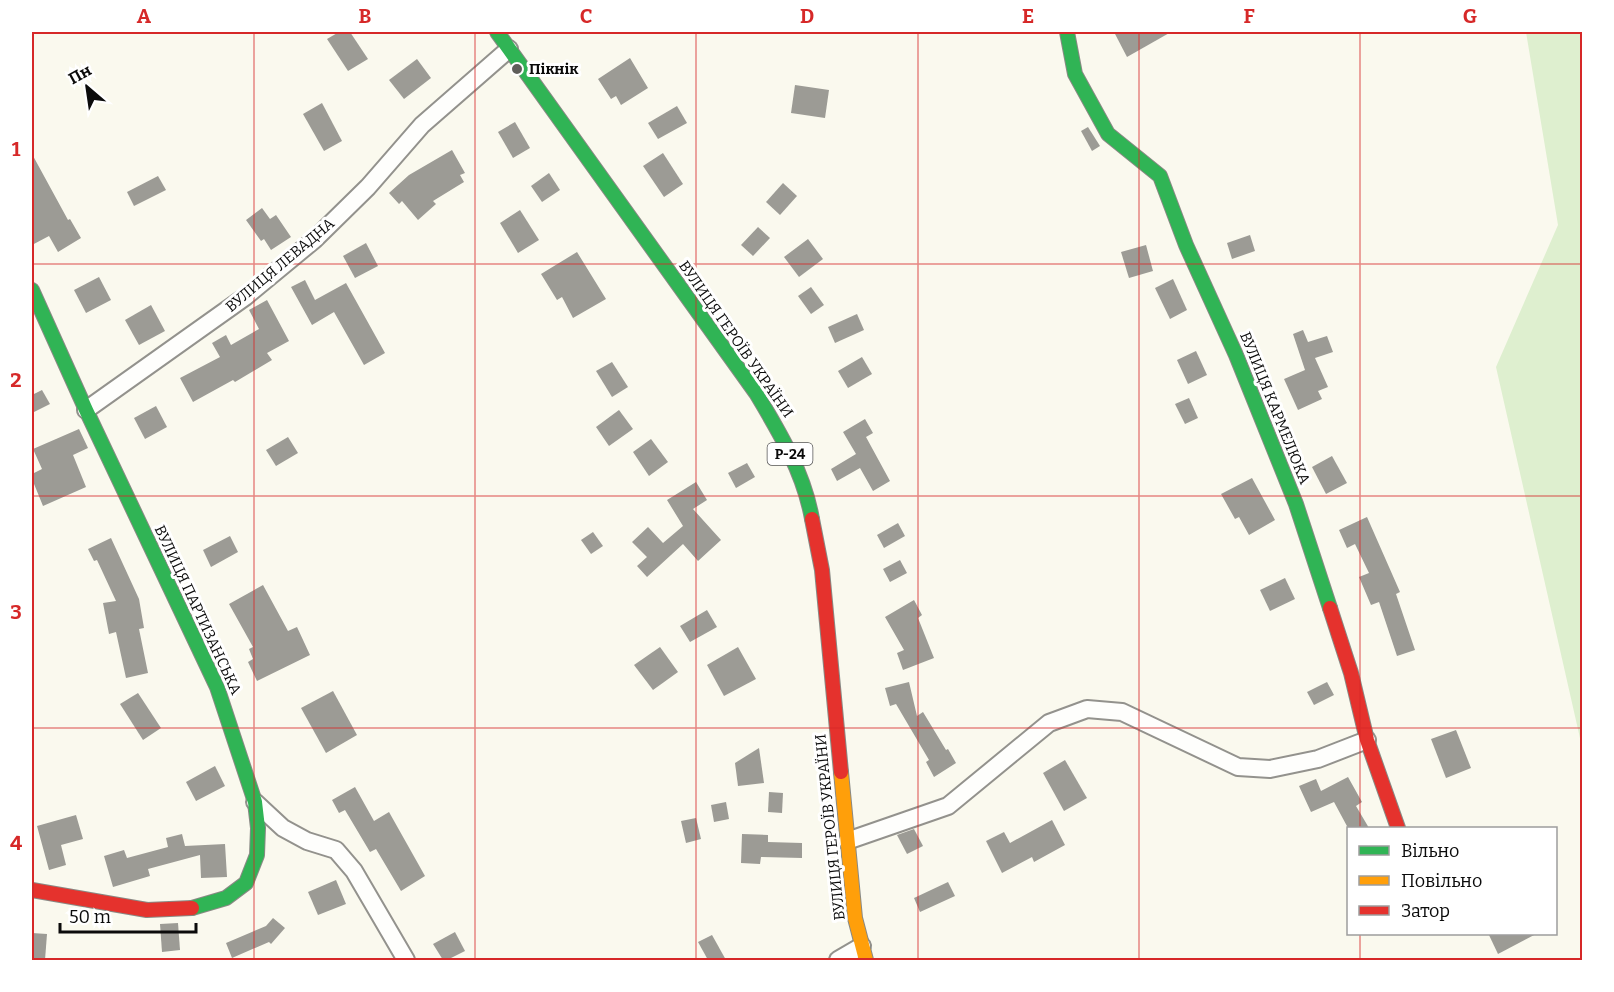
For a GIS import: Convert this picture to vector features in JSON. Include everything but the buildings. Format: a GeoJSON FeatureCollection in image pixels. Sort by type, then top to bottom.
{"type":"FeatureCollection","features":[{"type":"Feature","properties":{"kind":"street","name":"ВУЛИЦЯ ГЕРОЇВ УКРАЇНИ"},"geometry":{"type":"LineString","coordinates":[[497,32],[756,393],[784,440],[808,495],[822,570],[855,918],[864,953]]}},
{"type":"Feature","properties":{"kind":"street","name":"ВУЛИЦЯ КАРМЕЛЮКА"},"geometry":{"type":"LineString","coordinates":[[1067,32],[1075,74],[1108,134],[1160,176],[1186,245],[1236,355],[1296,504],[1351,673],[1367,740],[1398,827]]}},
{"type":"Feature","properties":{"kind":"street","name":"ВУЛИЦЯ ЛЕВАДНА"},"geometry":{"type":"LineString","coordinates":[[86,410],[245,297],[314,240],[368,187],[422,125],[509,49]]}},
{"type":"Feature","properties":{"kind":"street","name":"ВУЛИЦЯ ПАРТИЗАНСЬКА"},"geometry":{"type":"LineString","coordinates":[[32,290],[217,687],[255,802],[258,828],[257,855],[246,883],[226,898],[192,908],[147,910],[32,890]]}},
{"type":"Feature","properties":{"kind":"street"},"geometry":{"type":"LineString","coordinates":[[847,841],[948,806],[1049,723],[1087,709],[1122,712],[1238,767],[1270,769],[1318,759],[1367,740]]}},
{"type":"Feature","properties":{"kind":"street"},"geometry":{"type":"LineString","coordinates":[[255,802],[282,828],[307,841],[336,850],[354,871],[406,960]]}},
{"type":"Feature","properties":{"kind":"street"},"geometry":{"type":"LineString","coordinates":[[838,960],[864,953]]}},
{"type":"Feature","properties":{"kind":"green space"},"geometry":{"type":"Polygon","coordinates":[[[1526,32],[1582,32],[1582,747],[1496,367],[1558,225],[1526,32]]]}},
{"type":"Feature","properties":{"kind":"traffic: fast"},"geometry":{"type":"LineString","coordinates":[[497,32],[756,393],[797,469],[812,519]]}},
{"type":"Feature","properties":{"kind":"traffic: fast"},"geometry":{"type":"LineString","coordinates":[[1067,32],[1075,74],[1108,134],[1160,176],[1186,245],[1236,355],[1296,504],[1330,608]]}},
{"type":"Feature","properties":{"kind":"traffic: fast"},"geometry":{"type":"LineString","coordinates":[[32,290],[217,687],[255,802],[258,828],[257,855],[246,883],[226,898],[192,908]]}},
{"type":"Feature","properties":{"kind":"traffic: slow"},"geometry":{"type":"LineString","coordinates":[[841,772],[855,918],[866,960]]}},
{"type":"Feature","properties":{"kind":"traffic: jam"},"geometry":{"type":"LineString","coordinates":[[812,519],[822,570],[841,772]]}},
{"type":"Feature","properties":{"kind":"traffic: jam"},"geometry":{"type":"LineString","coordinates":[[1330,608],[1351,673],[1367,740],[1398,827]]}},
{"type":"Feature","properties":{"kind":"traffic: jam"},"geometry":{"type":"LineString","coordinates":[[32,890],[147,910],[192,908]]}},
{"type":"Feature","properties":{"kind":"place","name":"Пікнік"},"geometry":{"type":"Point","coordinates":[517,69]}}]}
